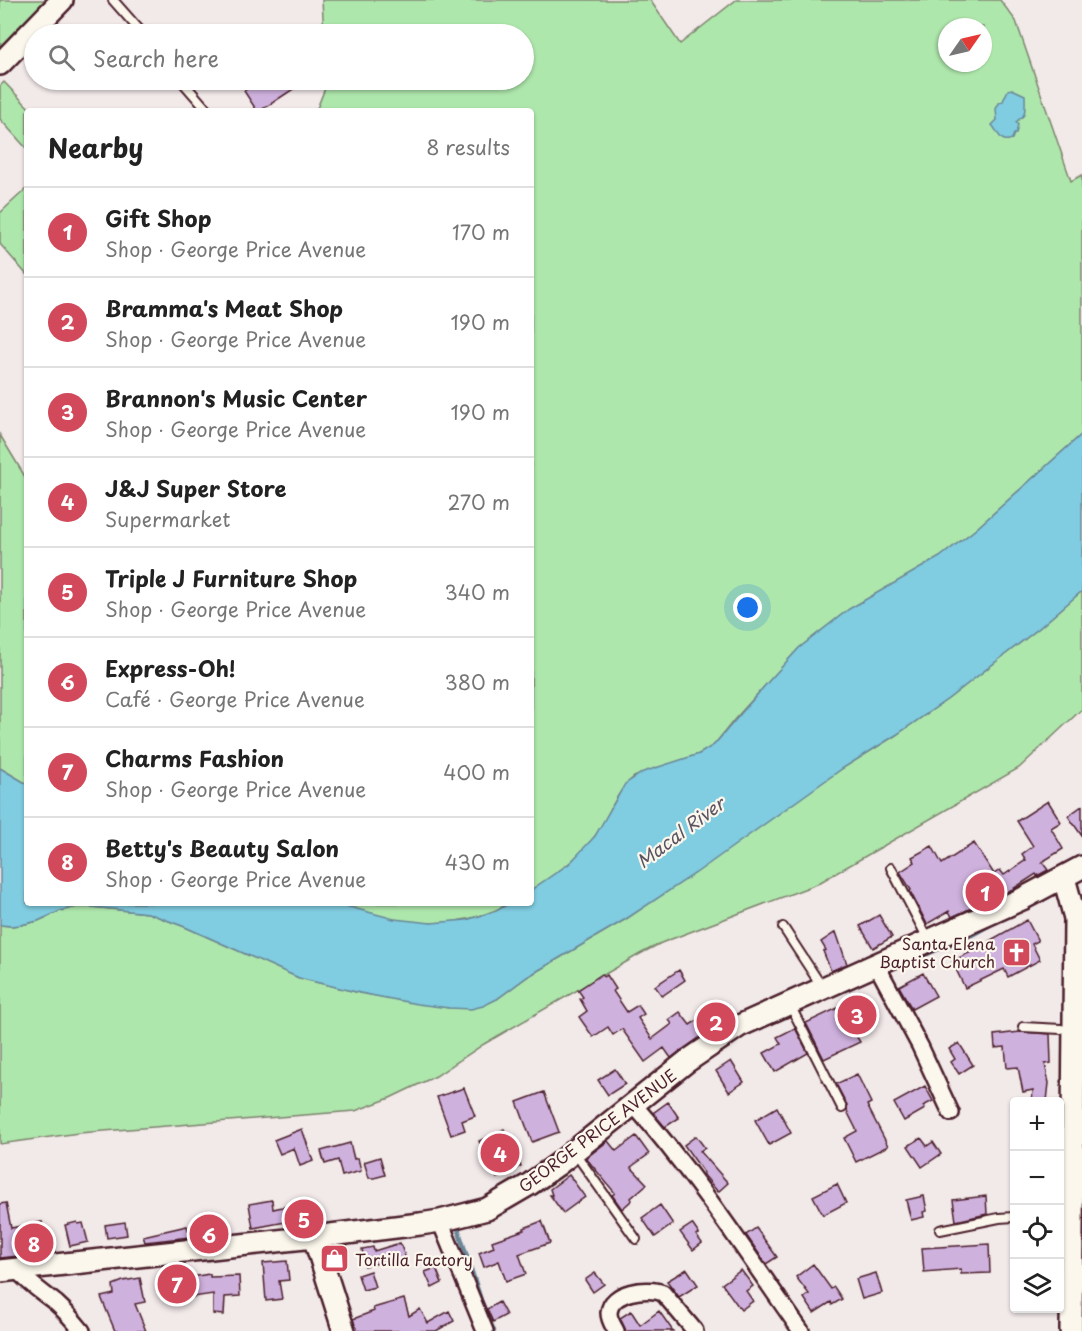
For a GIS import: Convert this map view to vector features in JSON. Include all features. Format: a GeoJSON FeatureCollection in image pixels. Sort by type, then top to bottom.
{"type":"FeatureCollection","features":[{"type":"Feature","properties":{"kind":"main road"},"geometry":{"type":"LineString","coordinates":[[37,24],[62,0]]}},
{"type":"Feature","properties":{"kind":"main road"},"geometry":{"type":"LineString","coordinates":[[3,56],[24,36]]}},
{"type":"Feature","properties":{"kind":"main road"},"geometry":{"type":"LineString","coordinates":[[1066,876],[1075,918],[1072,1036],[1077,1191],[1071,1331]]}},
{"type":"Feature","properties":{"kind":"main road","name":"GEORGE PRICE AVENUE"},"geometry":{"type":"LineString","coordinates":[[8,1270],[440,1221],[487,1209],[530,1184],[686,1062],[739,1026],[1066,876]]}},
{"type":"Feature","properties":{"kind":"main road"},"geometry":{"type":"LineString","coordinates":[[1060,1151],[1072,1036]]}},
{"type":"Feature","properties":{"kind":"main road"},"geometry":{"type":"LineString","coordinates":[[314,1237],[344,1331]]}},
{"type":"Feature","properties":{"kind":"main road"},"geometry":{"type":"LineString","coordinates":[[1057,1331],[1058,1313]]}},
{"type":"Feature","properties":{"kind":"street"},"geometry":{"type":"LineString","coordinates":[[876,964],[920,1046],[951,1113]]}},
{"type":"Feature","properties":{"kind":"street"},"geometry":{"type":"LineString","coordinates":[[633,1104],[705,1195],[801,1331]]}},
{"type":"Feature","properties":{"kind":"street"},"geometry":{"type":"LineString","coordinates":[[440,1221],[485,1331]]}},
{"type":"Feature","properties":{"kind":"street"},"geometry":{"type":"LineString","coordinates":[[8,1270],[32,1285],[70,1317],[82,1331]]}},
{"type":"Feature","properties":{"kind":"street"},"geometry":{"type":"LineString","coordinates":[[616,1331],[610,1319],[609,1310],[612,1303],[621,1296],[646,1290],[663,1293],[695,1331]]}},
{"type":"Feature","properties":{"kind":"lane"},"geometry":{"type":"LineString","coordinates":[[113,0],[134,24]]}},
{"type":"Feature","properties":{"kind":"lane"},"geometry":{"type":"LineString","coordinates":[[190,90],[205,108]]}},
{"type":"Feature","properties":{"kind":"lane"},"geometry":{"type":"LineString","coordinates":[[891,868],[929,940]]}},
{"type":"Feature","properties":{"kind":"lane"},"geometry":{"type":"LineString","coordinates":[[783,927],[822,988]]}},
{"type":"Feature","properties":{"kind":"lane"},"geometry":{"type":"LineString","coordinates":[[789,1004],[842,1108]]}},
{"type":"Feature","properties":{"kind":"lane"},"geometry":{"type":"LineString","coordinates":[[1023,1027],[1072,1036]]}},
{"type":"Feature","properties":{"kind":"lane"},"geometry":{"type":"LineString","coordinates":[[574,1151],[636,1239]]}},
{"type":"Feature","properties":{"kind":"lane"},"geometry":{"type":"LineString","coordinates":[[940,1230],[1010,1217]]}},
{"type":"Feature","properties":{"kind":"green space"},"geometry":{"type":"Polygon","coordinates":[[[0,0],[46,0],[0,49],[0,0]]]}},
{"type":"Feature","properties":{"kind":"green space"},"geometry":{"type":"Polygon","coordinates":[[[322,0],[650,0],[680,44],[736,0],[1000,0],[1016,21],[1071,181],[1082,175],[1082,434],[976,529],[940,557],[849,609],[799,648],[714,745],[699,754],[634,777],[617,797],[589,844],[566,866],[534,888],[534,108],[317,108],[324,90],[534,90],[534,24],[323,24],[322,0]]]}},
{"type":"Feature","properties":{"kind":"green space"},"geometry":{"type":"Polygon","coordinates":[[[4,82],[29,108],[24,108],[24,146],[0,119],[0,86],[4,82]]]}},
{"type":"Feature","properties":{"kind":"green space"},"geometry":{"type":"Polygon","coordinates":[[[24,191],[24,272],[0,244],[0,213],[24,191]]]}},
{"type":"Feature","properties":{"kind":"green space"},"geometry":{"type":"Polygon","coordinates":[[[0,435],[24,475],[24,782],[0,768],[0,435]]]}},
{"type":"Feature","properties":{"kind":"green space"},"geometry":{"type":"Polygon","coordinates":[[[1082,591],[1082,709],[1019,768],[817,884],[661,943],[484,1044],[436,1076],[390,1098],[355,1111],[79,1133],[0,1144],[0,925],[21,925],[77,907],[148,913],[299,978],[360,993],[449,1008],[497,999],[527,977],[626,919],[843,768],[948,699],[1038,629],[1082,591]]]}},
{"type":"Feature","properties":{"kind":"green space"},"geometry":{"type":"Polygon","coordinates":[[[345,906],[504,906],[482,915],[453,922],[423,923],[378,916],[345,906]]]}},
{"type":"Feature","properties":{"kind":"water"},"geometry":{"type":"Polygon","coordinates":[[[1012,89],[1025,95],[1025,112],[1016,122],[1018,125],[1016,134],[1012,139],[1005,140],[1000,137],[992,125],[997,120],[996,109],[999,103],[1003,101],[1008,90],[1012,89]]]}},
{"type":"Feature","properties":{"kind":"water","name":"Macal River"},"geometry":{"type":"Polygon","coordinates":[[[1082,434],[1082,591],[1038,629],[948,699],[843,768],[696,873],[626,919],[527,977],[497,999],[483,1006],[471,1009],[417,1004],[299,978],[148,913],[77,907],[21,925],[0,925],[0,768],[24,782],[24,906],[346,906],[394,919],[431,923],[466,920],[505,906],[534,906],[534,888],[570,863],[595,836],[625,784],[643,772],[699,754],[714,745],[799,648],[849,609],[940,557],[976,529],[1082,434]]]}},
{"type":"Feature","properties":{"kind":"building"},"geometry":{"type":"Polygon","coordinates":[[[292,90],[265,108],[255,108],[244,91],[292,90]]]}},
{"type":"Feature","properties":{"kind":"building"},"geometry":{"type":"Polygon","coordinates":[[[1048,801],[1061,822],[1051,828],[1063,849],[1042,862],[1048,870],[952,917],[949,911],[927,924],[900,872],[915,862],[912,857],[932,846],[942,864],[974,843],[994,874],[1000,870],[1004,875],[1026,860],[1022,854],[1033,846],[1017,821],[1048,801]]]}},
{"type":"Feature","properties":{"kind":"building"},"geometry":{"type":"Polygon","coordinates":[[[1082,806],[1082,836],[1068,816],[1082,806]]]}},
{"type":"Feature","properties":{"kind":"building"},"geometry":{"type":"Polygon","coordinates":[[[879,915],[892,937],[873,948],[860,926],[879,915]]]}},
{"type":"Feature","properties":{"kind":"building"},"geometry":{"type":"Polygon","coordinates":[[[1027,920],[1038,941],[1032,944],[1040,960],[1008,977],[1004,969],[965,988],[952,961],[990,943],[989,941],[1027,920]]]}},
{"type":"Feature","properties":{"kind":"building"},"geometry":{"type":"Polygon","coordinates":[[[836,932],[847,964],[831,971],[823,951],[826,950],[821,942],[836,932]]]}},
{"type":"Feature","properties":{"kind":"building"},"geometry":{"type":"Polygon","coordinates":[[[679,970],[685,980],[662,996],[655,986],[679,970]]]}},
{"type":"Feature","properties":{"kind":"building"},"geometry":{"type":"Polygon","coordinates":[[[923,973],[936,996],[912,1009],[899,986],[923,973]]]}},
{"type":"Feature","properties":{"kind":"building"},"geometry":{"type":"Polygon","coordinates":[[[602,974],[604,977],[607,975],[616,989],[613,991],[627,1012],[638,1005],[644,1014],[638,1018],[652,1039],[672,1024],[669,1020],[680,1012],[690,1025],[720,1006],[727,1018],[671,1058],[664,1048],[645,1062],[622,1029],[613,1035],[608,1027],[593,1037],[579,1017],[587,1011],[580,999],[583,997],[578,990],[602,974]]]}},
{"type":"Feature","properties":{"kind":"building"},"geometry":{"type":"Polygon","coordinates":[[[862,995],[875,1025],[855,1034],[860,1042],[824,1059],[806,1023],[862,995]]]}},
{"type":"Feature","properties":{"kind":"building"},"geometry":{"type":"Polygon","coordinates":[[[795,1028],[808,1053],[775,1072],[764,1053],[781,1044],[777,1037],[795,1028]]]}},
{"type":"Feature","properties":{"kind":"building"},"geometry":{"type":"Polygon","coordinates":[[[1020,1032],[1050,1034],[1051,1063],[1045,1064],[1049,1083],[1047,1097],[1032,1097],[1033,1090],[1023,1092],[1018,1067],[1007,1068],[1005,1047],[995,1048],[994,1035],[1020,1032]]]}},
{"type":"Feature","properties":{"kind":"building"},"geometry":{"type":"Polygon","coordinates":[[[959,1043],[973,1065],[959,1074],[951,1062],[955,1059],[949,1049],[959,1043]]]}},
{"type":"Feature","properties":{"kind":"building"},"geometry":{"type":"Polygon","coordinates":[[[731,1061],[744,1082],[729,1092],[716,1071],[731,1061]]]}},
{"type":"Feature","properties":{"kind":"building"},"geometry":{"type":"Polygon","coordinates":[[[615,1069],[625,1084],[608,1095],[598,1080],[615,1069]]]}},
{"type":"Feature","properties":{"kind":"building"},"geometry":{"type":"Polygon","coordinates":[[[857,1074],[871,1103],[867,1105],[888,1146],[856,1162],[844,1138],[857,1131],[836,1084],[857,1074]]]}},
{"type":"Feature","properties":{"kind":"building"},"geometry":{"type":"Polygon","coordinates":[[[925,1086],[933,1101],[923,1106],[925,1109],[904,1121],[894,1103],[925,1086]]]}},
{"type":"Feature","properties":{"kind":"building"},"geometry":{"type":"Polygon","coordinates":[[[464,1088],[475,1116],[462,1121],[465,1130],[451,1135],[437,1097],[464,1088]]]}},
{"type":"Feature","properties":{"kind":"building"},"geometry":{"type":"Polygon","coordinates":[[[544,1092],[559,1132],[532,1142],[517,1102],[544,1092]]]}},
{"type":"Feature","properties":{"kind":"building"},"geometry":{"type":"Polygon","coordinates":[[[668,1102],[679,1118],[665,1127],[653,1113],[668,1102]]]}},
{"type":"Feature","properties":{"kind":"building"},"geometry":{"type":"Polygon","coordinates":[[[777,1107],[791,1133],[769,1145],[755,1120],[777,1107]]]}},
{"type":"Feature","properties":{"kind":"building"},"geometry":{"type":"Polygon","coordinates":[[[302,1129],[313,1161],[300,1166],[294,1148],[280,1154],[274,1140],[302,1129]]]}},
{"type":"Feature","properties":{"kind":"building"},"geometry":{"type":"Polygon","coordinates":[[[504,1129],[521,1166],[497,1178],[479,1141],[504,1129]]]}},
{"type":"Feature","properties":{"kind":"building"},"geometry":{"type":"Polygon","coordinates":[[[636,1136],[649,1154],[631,1167],[647,1184],[622,1209],[612,1195],[615,1193],[586,1158],[608,1141],[616,1151],[636,1136]]]}},
{"type":"Feature","properties":{"kind":"building"},"geometry":{"type":"Polygon","coordinates":[[[696,1136],[705,1148],[700,1151],[728,1183],[718,1192],[684,1145],[696,1136]]]}},
{"type":"Feature","properties":{"kind":"building"},"geometry":{"type":"Polygon","coordinates":[[[921,1138],[927,1146],[933,1142],[941,1154],[922,1167],[908,1146],[921,1138]]]}},
{"type":"Feature","properties":{"kind":"building"},"geometry":{"type":"Polygon","coordinates":[[[350,1143],[354,1159],[358,1158],[361,1171],[342,1176],[338,1160],[325,1164],[321,1151],[350,1143]]]}},
{"type":"Feature","properties":{"kind":"building"},"geometry":{"type":"Polygon","coordinates":[[[380,1157],[385,1175],[369,1178],[364,1162],[380,1157]]]}},
{"type":"Feature","properties":{"kind":"building"},"geometry":{"type":"Polygon","coordinates":[[[569,1175],[585,1197],[563,1213],[550,1195],[552,1195],[550,1189],[569,1175]]]}},
{"type":"Feature","properties":{"kind":"building"},"geometry":{"type":"Polygon","coordinates":[[[837,1184],[846,1203],[823,1215],[813,1196],[837,1184]]]}},
{"type":"Feature","properties":{"kind":"building"},"geometry":{"type":"Polygon","coordinates":[[[924,1196],[927,1211],[923,1212],[924,1217],[911,1220],[906,1200],[924,1196]]]}},
{"type":"Feature","properties":{"kind":"building"},"geometry":{"type":"Polygon","coordinates":[[[986,1196],[987,1214],[956,1221],[953,1200],[986,1196]]]}},
{"type":"Feature","properties":{"kind":"building"},"geometry":{"type":"Polygon","coordinates":[[[272,1200],[273,1209],[306,1202],[314,1224],[298,1226],[296,1220],[253,1228],[249,1204],[272,1200]]]}},
{"type":"Feature","properties":{"kind":"building"},"geometry":{"type":"Polygon","coordinates":[[[6,1203],[11,1228],[42,1222],[48,1253],[0,1258],[0,1204],[6,1203]]]}},
{"type":"Feature","properties":{"kind":"building"},"geometry":{"type":"Polygon","coordinates":[[[660,1205],[673,1224],[655,1237],[642,1218],[660,1205]]]}},
{"type":"Feature","properties":{"kind":"building"},"geometry":{"type":"Polygon","coordinates":[[[542,1221],[550,1243],[519,1254],[526,1274],[506,1281],[499,1261],[484,1267],[479,1253],[494,1247],[492,1241],[542,1221]]]}},
{"type":"Feature","properties":{"kind":"building"},"geometry":{"type":"Polygon","coordinates":[[[77,1222],[78,1224],[83,1223],[88,1242],[70,1246],[65,1225],[77,1222]]]}},
{"type":"Feature","properties":{"kind":"building"},"geometry":{"type":"Polygon","coordinates":[[[125,1222],[127,1235],[107,1238],[105,1225],[125,1222]]]}},
{"type":"Feature","properties":{"kind":"building"},"geometry":{"type":"Polygon","coordinates":[[[692,1224],[702,1243],[693,1250],[680,1232],[692,1224]]]}},
{"type":"Feature","properties":{"kind":"building"},"geometry":{"type":"Polygon","coordinates":[[[187,1226],[190,1237],[145,1242],[143,1236],[187,1226]]]}},
{"type":"Feature","properties":{"kind":"building"},"geometry":{"type":"Polygon","coordinates":[[[756,1228],[777,1257],[766,1264],[746,1235],[756,1228]]]}},
{"type":"Feature","properties":{"kind":"building"},"geometry":{"type":"Polygon","coordinates":[[[400,1243],[406,1259],[365,1266],[362,1249],[373,1247],[374,1251],[400,1243]]]}},
{"type":"Feature","properties":{"kind":"building"},"geometry":{"type":"Polygon","coordinates":[[[989,1244],[990,1273],[961,1274],[961,1269],[924,1272],[922,1248],[989,1244]]]}},
{"type":"Feature","properties":{"kind":"building"},"geometry":{"type":"Polygon","coordinates":[[[287,1261],[289,1280],[279,1281],[282,1299],[266,1301],[263,1263],[287,1261]]]}},
{"type":"Feature","properties":{"kind":"building"},"geometry":{"type":"Polygon","coordinates":[[[813,1264],[831,1289],[834,1287],[842,1299],[832,1305],[831,1302],[814,1313],[804,1298],[809,1294],[796,1277],[813,1264]]]}},
{"type":"Feature","properties":{"kind":"building"},"geometry":{"type":"Polygon","coordinates":[[[182,1267],[185,1278],[210,1274],[210,1277],[239,1276],[240,1296],[225,1297],[224,1315],[213,1314],[213,1294],[172,1300],[166,1270],[182,1267]]]}},
{"type":"Feature","properties":{"kind":"building"},"geometry":{"type":"Polygon","coordinates":[[[436,1268],[442,1283],[432,1288],[425,1272],[436,1268]]]}},
{"type":"Feature","properties":{"kind":"building"},"geometry":{"type":"Polygon","coordinates":[[[687,1269],[698,1285],[679,1297],[667,1281],[687,1269]]]}},
{"type":"Feature","properties":{"kind":"building"},"geometry":{"type":"Polygon","coordinates":[[[741,1270],[753,1286],[746,1291],[753,1301],[741,1310],[722,1284],[741,1270]]]}},
{"type":"Feature","properties":{"kind":"building"},"geometry":{"type":"Polygon","coordinates":[[[370,1271],[375,1287],[363,1290],[358,1275],[370,1271]]]}},
{"type":"Feature","properties":{"kind":"building"},"geometry":{"type":"Polygon","coordinates":[[[595,1273],[604,1284],[593,1292],[585,1280],[595,1273]]]}},
{"type":"Feature","properties":{"kind":"building"},"geometry":{"type":"Polygon","coordinates":[[[876,1273],[882,1293],[862,1299],[856,1279],[876,1273]]]}},
{"type":"Feature","properties":{"kind":"building"},"geometry":{"type":"Polygon","coordinates":[[[140,1278],[145,1302],[135,1304],[146,1331],[115,1331],[101,1297],[114,1294],[113,1285],[140,1278]]]}},
{"type":"Feature","properties":{"kind":"building"},"geometry":{"type":"Polygon","coordinates":[[[404,1299],[409,1316],[420,1309],[428,1323],[449,1311],[454,1321],[436,1331],[356,1331],[353,1319],[374,1311],[373,1308],[404,1299]]]}},
{"type":"Feature","properties":{"kind":"building"},"geometry":{"type":"Polygon","coordinates":[[[499,1302],[506,1315],[493,1322],[487,1309],[499,1302]]]}},
{"type":"Feature","properties":{"kind":"building"},"geometry":{"type":"Polygon","coordinates":[[[631,1311],[640,1325],[659,1311],[673,1331],[626,1331],[620,1318],[631,1311]]]}},
{"type":"Feature","properties":{"kind":"waterway"},"geometry":{"type":"LineString","coordinates":[[892,969],[972,935],[999,920]]}},
{"type":"Feature","properties":{"kind":"waterway"},"geometry":{"type":"LineString","coordinates":[[460,1221],[458,1228],[461,1238],[481,1300],[494,1331]]}},
{"type":"Feature","properties":{"kind":"place","name":"Gift Shop"},"geometry":{"type":"Point","coordinates":[985,892]}},
{"type":"Feature","properties":{"kind":"place","name":"Santa Elena Baptist Church"},"geometry":{"type":"Point","coordinates":[1016,952]}},
{"type":"Feature","properties":{"kind":"place","name":"Brannon's Music Center"},"geometry":{"type":"Point","coordinates":[857,1015]}},
{"type":"Feature","properties":{"kind":"place","name":"Bramma's Meat Shop"},"geometry":{"type":"Point","coordinates":[716,1022]}},
{"type":"Feature","properties":{"kind":"place","name":"J&J Super Store"},"geometry":{"type":"Point","coordinates":[500,1153]}},
{"type":"Feature","properties":{"kind":"place","name":"Triple J Furniture Shop"},"geometry":{"type":"Point","coordinates":[304,1219]}},
{"type":"Feature","properties":{"kind":"place","name":"Express-Oh!"},"geometry":{"type":"Point","coordinates":[209,1234]}},
{"type":"Feature","properties":{"kind":"place","name":"Betty's Beauty Salon"},"geometry":{"type":"Point","coordinates":[34,1243]}},
{"type":"Feature","properties":{"kind":"place","name":"Tortilla Factory"},"geometry":{"type":"Point","coordinates":[334,1259]}},
{"type":"Feature","properties":{"kind":"place","name":"Charms Fashion"},"geometry":{"type":"Point","coordinates":[177,1284]}}]}
